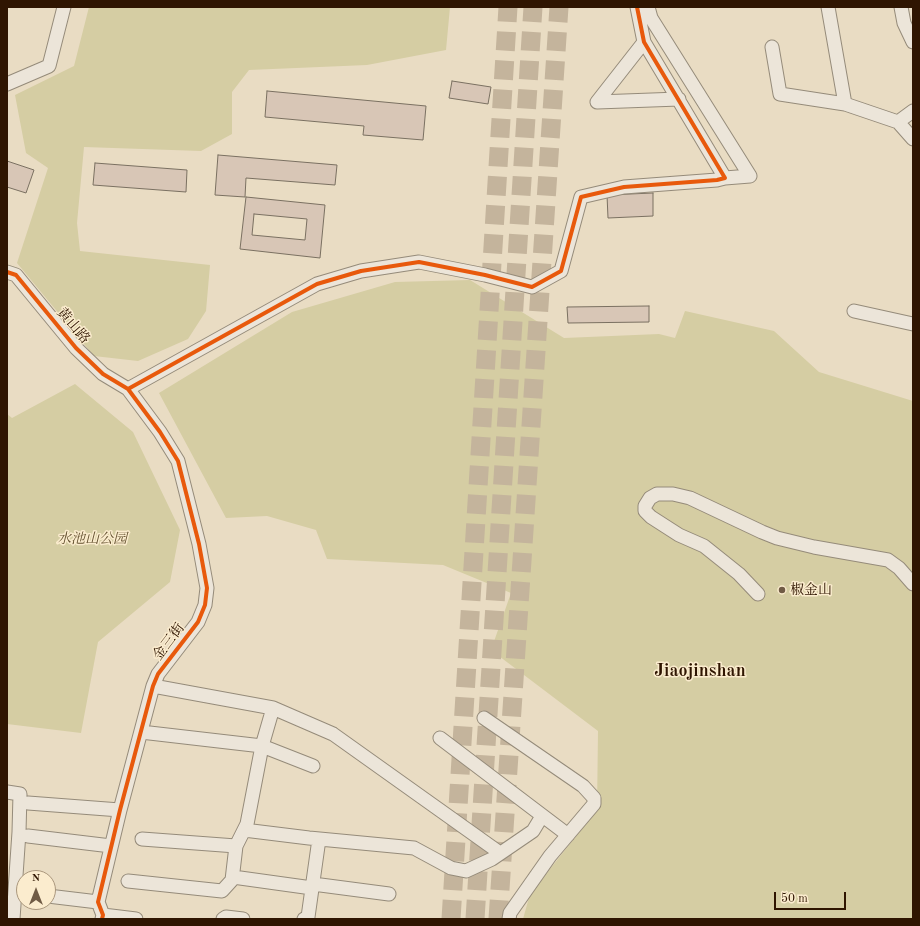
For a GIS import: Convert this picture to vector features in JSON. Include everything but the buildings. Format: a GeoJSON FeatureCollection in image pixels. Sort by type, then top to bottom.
{"type":"FeatureCollection","features":[{"type":"Feature","properties":{"kind":"street"},"geometry":{"type":"LineString","coordinates":[[7,84],[49,66],[64,7]]}},
{"type":"Feature","properties":{"kind":"street"},"geometry":{"type":"LineString","coordinates":[[637,7],[644,42],[725,178]]}},
{"type":"Feature","properties":{"kind":"street"},"geometry":{"type":"LineString","coordinates":[[128,389],[317,284],[361,271],[419,262],[485,275],[532,287],[561,271],[581,198],[624,187],[750,176],[651,18],[648,7]]}},
{"type":"Feature","properties":{"kind":"street"},"geometry":{"type":"LineString","coordinates":[[828,7],[845,104]]}},
{"type":"Feature","properties":{"kind":"street"},"geometry":{"type":"LineString","coordinates":[[901,7],[904,23],[913,42]]}},
{"type":"Feature","properties":{"kind":"street"},"geometry":{"type":"LineString","coordinates":[[644,42],[597,102],[679,99]]}},
{"type":"Feature","properties":{"kind":"street"},"geometry":{"type":"LineString","coordinates":[[772,47],[780,94],[845,104],[898,122],[913,139]]}},
{"type":"Feature","properties":{"kind":"street"},"geometry":{"type":"LineString","coordinates":[[898,122],[913,111]]}},
{"type":"Feature","properties":{"kind":"street","name":"黄山路"},"geometry":{"type":"LineString","coordinates":[[7,272],[16,275],[76,348],[103,374],[128,389]]}},
{"type":"Feature","properties":{"kind":"street"},"geometry":{"type":"LineString","coordinates":[[854,311],[913,324]]}},
{"type":"Feature","properties":{"kind":"street","name":"金三街"},"geometry":{"type":"LineString","coordinates":[[98,902],[120,810],[153,686],[158,674],[198,622],[205,605],[207,588],[199,544],[178,462],[160,432],[128,389]]}},
{"type":"Feature","properties":{"kind":"street"},"geometry":{"type":"LineString","coordinates":[[758,594],[739,574],[704,546],[679,535],[651,517],[645,511],[645,506],[650,498],[657,494],[672,494],[690,498],[777,538],[814,547],[875,556],[888,560],[899,568],[913,584]]}},
{"type":"Feature","properties":{"kind":"street"},"geometry":{"type":"LineString","coordinates":[[153,686],[273,708],[333,734],[500,853]]}},
{"type":"Feature","properties":{"kind":"street"},"geometry":{"type":"LineString","coordinates":[[128,881],[222,891],[232,880],[236,846],[247,824],[262,746],[273,708]]}},
{"type":"Feature","properties":{"kind":"street"},"geometry":{"type":"LineString","coordinates":[[484,718],[583,786],[594,798],[594,804],[550,856],[510,913],[509,919]]}},
{"type":"Feature","properties":{"kind":"street"},"geometry":{"type":"LineString","coordinates":[[141,732],[262,746],[313,766]]}},
{"type":"Feature","properties":{"kind":"street"},"geometry":{"type":"LineString","coordinates":[[440,738],[568,835]]}},
{"type":"Feature","properties":{"kind":"street"},"geometry":{"type":"LineString","coordinates":[[7,792],[20,794],[13,919]]}},
{"type":"Feature","properties":{"kind":"street"},"geometry":{"type":"LineString","coordinates":[[28,803],[120,810]]}},
{"type":"Feature","properties":{"kind":"street"},"geometry":{"type":"LineString","coordinates":[[244,830],[414,848],[451,868],[466,871],[500,853],[533,831],[542,816]]}},
{"type":"Feature","properties":{"kind":"street"},"geometry":{"type":"LineString","coordinates":[[28,836],[111,846]]}},
{"type":"Feature","properties":{"kind":"street"},"geometry":{"type":"LineString","coordinates":[[142,839],[236,846]]}},
{"type":"Feature","properties":{"kind":"street"},"geometry":{"type":"LineString","coordinates":[[304,919],[308,917],[319,839]]}},
{"type":"Feature","properties":{"kind":"street"},"geometry":{"type":"LineString","coordinates":[[233,877],[389,894]]}},
{"type":"Feature","properties":{"kind":"street"},"geometry":{"type":"LineString","coordinates":[[56,897],[98,902],[103,917],[136,919]]}},
{"type":"Feature","properties":{"kind":"street"},"geometry":{"type":"LineString","coordinates":[[223,919],[226,917],[243,919]]}},
{"type":"Feature","properties":{"kind":"green space"},"geometry":{"type":"Polygon","coordinates":[[[89,7],[450,7],[446,50],[367,65],[249,70],[232,92],[232,134],[201,151],[84,147],[77,223],[80,251],[210,265],[206,311],[188,339],[138,361],[94,356],[17,263],[48,168],[26,153],[15,95],[74,66],[89,7]]]}},
{"type":"Feature","properties":{"kind":"green space"},"geometry":{"type":"Polygon","coordinates":[[[470,280],[564,338],[659,334],[675,338],[685,311],[774,331],[819,372],[913,401],[913,919],[523,919],[530,894],[597,810],[598,731],[491,650],[511,593],[443,565],[327,559],[316,530],[267,516],[226,518],[159,393],[292,312],[395,282],[470,280]]]}},
{"type":"Feature","properties":{"kind":"green space","name":"水池山公园"},"geometry":{"type":"Polygon","coordinates":[[[75,384],[133,432],[180,530],[170,582],[98,642],[81,733],[7,724],[7,414],[12,418],[75,384]]]}},
{"type":"Feature","properties":{"kind":"tunnel"},"geometry":{"type":"LineString","coordinates":[[451,919],[508,7]]}},
{"type":"Feature","properties":{"kind":"tunnel"},"geometry":{"type":"LineString","coordinates":[[475,919],[533,7]]}},
{"type":"Feature","properties":{"kind":"tunnel"},"geometry":{"type":"LineString","coordinates":[[498,919],[559,7]]}},
{"type":"Feature","properties":{"kind":"cycle path"},"geometry":{"type":"LineString","coordinates":[[128,389],[317,284],[361,271],[419,262],[485,275],[532,287],[561,271],[581,197],[624,187],[717,180],[725,178],[644,42],[637,7]]}},
{"type":"Feature","properties":{"kind":"cycle path"},"geometry":{"type":"LineString","coordinates":[[7,272],[16,275],[76,348],[103,374],[128,389],[160,432],[178,461],[199,544],[207,588],[205,605],[198,622],[158,674],[153,686],[120,810],[98,902],[103,915],[102,919]]}},
{"type":"Feature","properties":{"kind":"place","name":"椒金山"},"geometry":{"type":"Point","coordinates":[782,590]}},
{"type":"Feature","properties":{"kind":"district","name":"Jiaojinshan"},"geometry":{"type":"Point","coordinates":[700,671]}}]}
